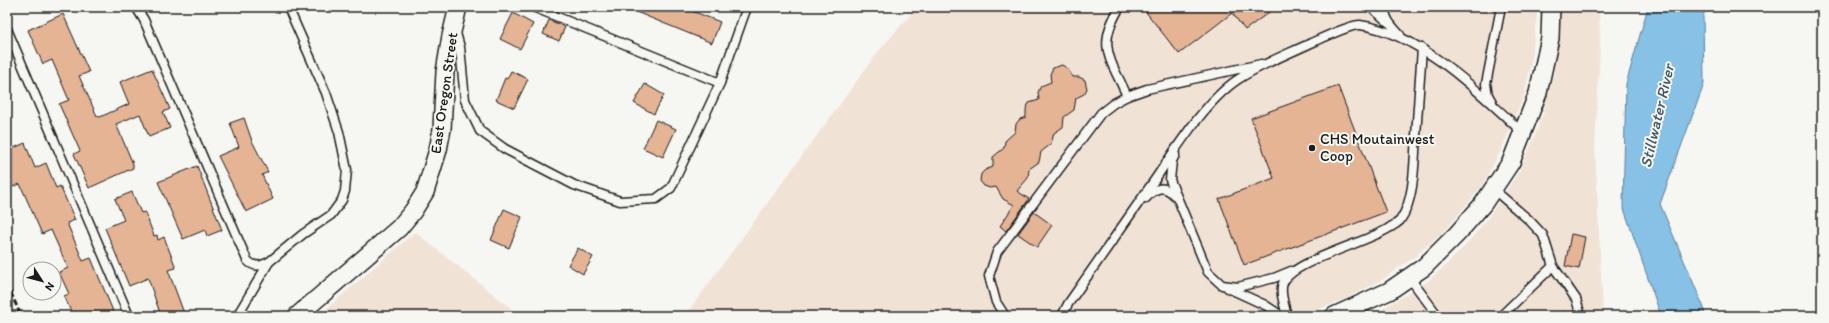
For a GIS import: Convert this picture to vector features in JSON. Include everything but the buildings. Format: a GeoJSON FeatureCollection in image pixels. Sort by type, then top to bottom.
{"type":"FeatureCollection","features":[{"type":"Feature","properties":{"kind":"street","name":"East Oregon Street"},"geometry":{"type":"LineString","coordinates":[[297,316],[399,228],[413,211],[425,192],[432,171],[440,136],[446,72],[458,7]]}},
{"type":"Feature","properties":{"kind":"street"},"geometry":{"type":"LineString","coordinates":[[1334,316],[1389,291],[1424,267],[1457,234],[1483,204],[1511,162],[1538,93],[1550,38],[1551,7]]}},
{"type":"Feature","properties":{"kind":"lane"},"geometry":{"type":"LineString","coordinates":[[136,7],[144,20],[247,260],[254,266],[260,266],[270,262]]}},
{"type":"Feature","properties":{"kind":"lane"},"geometry":{"type":"LineString","coordinates":[[237,316],[270,262],[303,234],[330,215],[342,200],[347,181],[346,158],[326,93],[288,7]]}},
{"type":"Feature","properties":{"kind":"lane"},"geometry":{"type":"LineString","coordinates":[[533,7],[720,83]]}},
{"type":"Feature","properties":{"kind":"lane"},"geometry":{"type":"LineString","coordinates":[[454,24],[460,47],[465,100],[480,130],[505,149],[574,185],[620,201],[656,199],[671,188],[720,83],[748,7]]}},
{"type":"Feature","properties":{"kind":"lane"},"geometry":{"type":"LineString","coordinates":[[1120,7],[1112,20],[1106,35],[1107,51],[1127,96]]}},
{"type":"Feature","properties":{"kind":"lane"},"geometry":{"type":"LineString","coordinates":[[1371,7],[1405,40]]}},
{"type":"Feature","properties":{"kind":"lane"},"geometry":{"type":"LineString","coordinates":[[1385,7],[1385,12],[1390,24]]}},
{"type":"Feature","properties":{"kind":"lane"},"geometry":{"type":"LineString","coordinates":[[1497,109],[1488,95],[1486,84],[1502,7]]}},
{"type":"Feature","properties":{"kind":"lane"},"geometry":{"type":"LineString","coordinates":[[1005,316],[996,302],[989,276],[996,252],[1101,113],[1127,96],[1148,89],[1259,65],[1358,24],[1386,30],[1422,48],[1479,92],[1522,132]]}},
{"type":"Feature","properties":{"kind":"lane"},"geometry":{"type":"LineString","coordinates":[[7,28],[129,316]]}},
{"type":"Feature","properties":{"kind":"lane"},"geometry":{"type":"LineString","coordinates":[[1222,285],[1238,287],[1255,284],[1297,269],[1380,234],[1401,220],[1409,199],[1414,169],[1422,48]]}},
{"type":"Feature","properties":{"kind":"lane"},"geometry":{"type":"LineString","coordinates":[[1062,316],[1068,304],[1185,136],[1214,101],[1236,81],[1290,53]]}},
{"type":"Feature","properties":{"kind":"lane"},"geometry":{"type":"LineString","coordinates":[[1185,136],[1172,161],[1170,180],[1208,272],[1222,285],[1265,305],[1282,316]]}},
{"type":"Feature","properties":{"kind":"lane"},"geometry":{"type":"LineString","coordinates":[[1127,219],[1151,192],[1157,189],[1169,189],[1175,195]]}},
{"type":"Feature","properties":{"kind":"lane"},"geometry":{"type":"LineString","coordinates":[[1493,189],[1529,220],[1543,235],[1553,266],[1576,300],[1581,316]]}},
{"type":"Feature","properties":{"kind":"lane"},"geometry":{"type":"LineString","coordinates":[[1501,316],[1553,266]]}},
{"type":"Feature","properties":{"kind":"lane"},"geometry":{"type":"LineString","coordinates":[[1287,316],[1282,293],[1283,284],[1287,277],[1297,269]]}},
{"type":"Feature","properties":{"kind":"lane"},"geometry":{"type":"LineString","coordinates":[[1409,277],[1438,316]]}},
{"type":"Feature","properties":{"kind":"shaded area"},"geometry":{"type":"Polygon","coordinates":[[[917,7],[1538,7],[1531,64],[1524,96],[1502,148],[1482,186],[1449,226],[1417,255],[1382,280],[1341,301],[1299,316],[685,316],[878,52],[917,7]]]}},
{"type":"Feature","properties":{"kind":"shaded area"},"geometry":{"type":"Polygon","coordinates":[[[1561,7],[1599,7],[1600,46],[1595,149],[1603,316],[1370,316],[1427,282],[1445,266],[1465,246],[1488,218],[1520,170],[1544,111],[1554,73],[1561,7]]]}},
{"type":"Feature","properties":{"kind":"shaded area"},"geometry":{"type":"Polygon","coordinates":[[[415,232],[482,285],[520,316],[318,316],[415,232]]]}},
{"type":"Feature","properties":{"kind":"water","name":"Stillwater River"},"geometry":{"type":"Polygon","coordinates":[[[1648,7],[1707,7],[1703,16],[1704,84],[1660,204],[1704,308],[1705,316],[1661,316],[1623,206],[1626,84],[1648,7]]]}},
{"type":"Feature","properties":{"kind":"railway"},"geometry":{"type":"LineString","coordinates":[[7,284],[21,316]]}},
{"type":"Feature","properties":{"kind":"railway"},"geometry":{"type":"LineString","coordinates":[[1561,316],[1566,311]]}},
{"type":"Feature","properties":{"kind":"place","name":"CHS Moutainwest Coop"},"geometry":{"type":"Point","coordinates":[1312,148]}}]}
